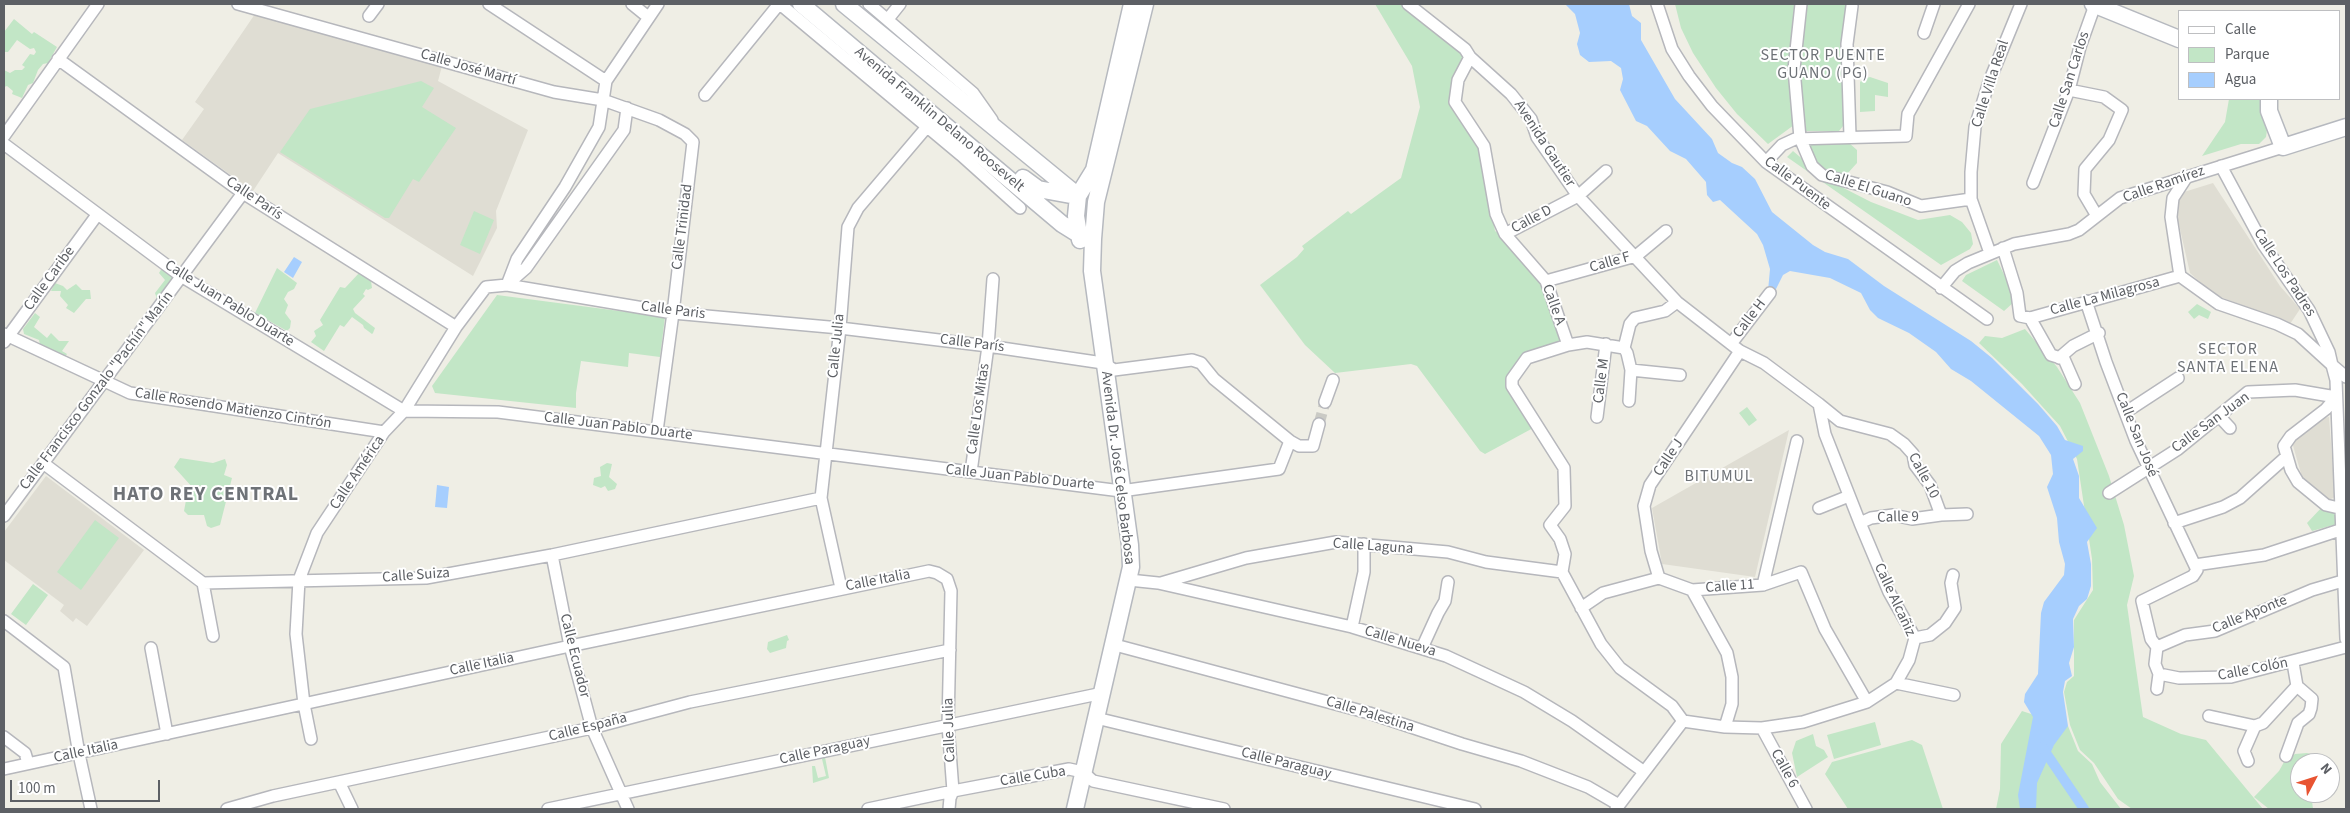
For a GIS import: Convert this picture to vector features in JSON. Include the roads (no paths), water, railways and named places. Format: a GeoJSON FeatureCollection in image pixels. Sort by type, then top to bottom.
{"type":"FeatureCollection","features":[{"type":"Feature","properties":{"kind":"main road","name":"Avenida Franklin Delano Roosevelt"},"geometry":{"type":"LineString","coordinates":[[801,4],[966,150],[1062,224],[1078,234]]}},
{"type":"Feature","properties":{"kind":"main road","name":"Avenida Franklin Delano Roosevelt"},"geometry":{"type":"LineString","coordinates":[[844,4],[1078,196]]}},
{"type":"Feature","properties":{"kind":"main road","name":"Avenida Dr. José Celso Barbosa"},"geometry":{"type":"LineString","coordinates":[[1075,809],[1129,580],[1130,545],[1103,362],[1092,271],[1096,202],[1145,4]]}},
{"type":"Feature","properties":{"kind":"main road"},"geometry":{"type":"LineString","coordinates":[[2094,5],[2178,39]]}},
{"type":"Feature","properties":{"kind":"main road","name":"Avenida Dr. José Celso Barbosa"},"geometry":{"type":"LineString","coordinates":[[1092,271],[1078,234],[1076,216],[1078,196],[1094,170],[1130,7]]}},
{"type":"Feature","properties":{"kind":"main road"},"geometry":{"type":"LineString","coordinates":[[2269,100],[2269,111],[2283,147]]}},
{"type":"Feature","properties":{"kind":"main road","name":"Calle Ramírez"},"geometry":{"type":"LineString","coordinates":[[2283,147],[2346,127]]}},
{"type":"Feature","properties":{"kind":"main road"},"geometry":{"type":"LineString","coordinates":[[966,150],[998,160],[1038,189],[1078,196],[1096,202]]}},
{"type":"Feature","properties":{"kind":"street"},"geometry":{"type":"LineString","coordinates":[[4,136],[98,4]]}},
{"type":"Feature","properties":{"kind":"street","name":"Calle José Martí"},"geometry":{"type":"LineString","coordinates":[[238,4],[554,92],[603,100],[659,120],[685,134],[693,142]]}},
{"type":"Feature","properties":{"kind":"street"},"geometry":{"type":"LineString","coordinates":[[369,16],[378,4]]}},
{"type":"Feature","properties":{"kind":"street"},"geometry":{"type":"LineString","coordinates":[[489,4],[606,81]]}},
{"type":"Feature","properties":{"kind":"street"},"geometry":{"type":"LineString","coordinates":[[632,4],[648,17]]}},
{"type":"Feature","properties":{"kind":"street"},"geometry":{"type":"LineString","coordinates":[[507,285],[517,260],[565,187],[599,127],[606,81],[658,4]]}},
{"type":"Feature","properties":{"kind":"street"},"geometry":{"type":"LineString","coordinates":[[705,95],[780,4],[926,128],[966,150],[1020,208]]}},
{"type":"Feature","properties":{"kind":"street"},"geometry":{"type":"LineString","coordinates":[[869,4],[973,92],[1001,134]]}},
{"type":"Feature","properties":{"kind":"street"},"geometry":{"type":"LineString","coordinates":[[888,19],[900,4]]}},
{"type":"Feature","properties":{"kind":"street","name":"Avenida Gautier"},"geometry":{"type":"LineString","coordinates":[[1408,4],[1465,49],[1470,57],[1511,94],[1531,119],[1537,138],[1578,196],[1677,302],[1736,348]]}},
{"type":"Feature","properties":{"kind":"street","name":"Calle Puente"},"geometry":{"type":"LineString","coordinates":[[1657,4],[1672,49],[1690,76],[1712,106],[1766,162],[1987,319]]}},
{"type":"Feature","properties":{"kind":"street","name":"Calle El Guano"},"geometry":{"type":"LineString","coordinates":[[1801,4],[1794,69],[1800,138],[1812,166],[1822,176],[1887,192],[1921,206],[1971,198]]}},
{"type":"Feature","properties":{"kind":"street"},"geometry":{"type":"LineString","coordinates":[[1924,33],[1934,4]]}},
{"type":"Feature","properties":{"kind":"street"},"geometry":{"type":"LineString","coordinates":[[1766,162],[1782,145],[1800,138],[1906,136],[1908,114],[1969,4]]}},
{"type":"Feature","properties":{"kind":"street","name":"Calle Villa Real"},"geometry":{"type":"LineString","coordinates":[[1990,253],[1971,198],[1971,172],[1977,120],[1998,56],[2021,4]]}},
{"type":"Feature","properties":{"kind":"street","name":"Calle San Carlos"},"geometry":{"type":"LineString","coordinates":[[2033,183],[2069,90],[2080,47],[2094,5]]}},
{"type":"Feature","properties":{"kind":"street"},"geometry":{"type":"LineString","coordinates":[[1850,136],[1847,44],[1852,6]]}},
{"type":"Feature","properties":{"kind":"street","name":"Calle A"},"geometry":{"type":"LineString","coordinates":[[1470,57],[1458,80],[1455,102],[1484,146],[1496,214],[1505,234],[1546,281],[1568,345],[1527,358],[1512,379],[1512,386],[1564,468],[1565,506],[1550,525],[1560,539],[1565,554],[1562,572]]}},
{"type":"Feature","properties":{"kind":"street","name":"Calle París"},"geometry":{"type":"LineString","coordinates":[[58,59],[243,193],[456,327]]}},
{"type":"Feature","properties":{"kind":"street"},"geometry":{"type":"LineString","coordinates":[[2069,90],[2104,97],[2122,110],[2108,140],[2085,169],[2084,194],[2097,216]]}},
{"type":"Feature","properties":{"kind":"street","name":"Calle América"},"geometry":{"type":"LineString","coordinates":[[311,739],[304,704],[296,634],[298,580],[317,533],[384,432],[404,411],[456,327],[486,287],[507,285],[526,268],[624,130],[628,108]]}},
{"type":"Feature","properties":{"kind":"street","name":"Calle Julia"},"geometry":{"type":"LineString","coordinates":[[841,588],[821,498],[840,328],[848,227],[858,208],[926,128]]}},
{"type":"Feature","properties":{"kind":"street","name":"Calle Trinidad"},"geometry":{"type":"LineString","coordinates":[[673,312],[693,142]]}},
{"type":"Feature","properties":{"kind":"street","name":"Calle Juan Pablo Duarte"},"geometry":{"type":"LineString","coordinates":[[4,144],[97,215],[182,276],[404,411],[498,412],[657,431],[825,455],[1122,491],[1279,469],[1290,441]]}},
{"type":"Feature","properties":{"kind":"street","name":"Calle Ramírez"},"geometry":{"type":"LineString","coordinates":[[1941,288],[1955,271],[1990,253],[2002,248],[2069,234],[2079,230],[2120,198],[2283,147]]}},
{"type":"Feature","properties":{"kind":"street","name":"Calle Los Padres"},"geometry":{"type":"LineString","coordinates":[[2221,166],[2263,244],[2309,310],[2332,365],[2346,377]]}},
{"type":"Feature","properties":{"kind":"street","name":"Calle D"},"geometry":{"type":"LineString","coordinates":[[1505,234],[1578,196],[1606,171]]}},
{"type":"Feature","properties":{"kind":"street"},"geometry":{"type":"LineString","coordinates":[[2186,178],[2173,198],[2171,217],[2180,276],[2219,304],[2277,324],[2306,340],[2332,365],[2336,380],[2344,524],[2346,639]]}},
{"type":"Feature","properties":{"kind":"street","name":"Calle Francisco Gonzalo \"Pachín\" Marín"},"geometry":{"type":"LineString","coordinates":[[4,516],[243,193]]}},
{"type":"Feature","properties":{"kind":"street","name":"Calle Caribe"},"geometry":{"type":"LineString","coordinates":[[5,338],[97,215]]}},
{"type":"Feature","properties":{"kind":"street","name":"Calle F"},"geometry":{"type":"LineString","coordinates":[[1546,281],[1636,256],[1666,231]]}},
{"type":"Feature","properties":{"kind":"street"},"geometry":{"type":"LineString","coordinates":[[2002,248],[2017,293],[2020,316],[2030,318],[2051,355],[2064,359],[2075,384]]}},
{"type":"Feature","properties":{"kind":"street","name":"Calle La Milagrosa"},"geometry":{"type":"LineString","coordinates":[[2030,318],[2180,276]]}},
{"type":"Feature","properties":{"kind":"street","name":"Calle Los Mitas"},"geometry":{"type":"LineString","coordinates":[[971,472],[988,346],[993,279]]}},
{"type":"Feature","properties":{"kind":"street","name":"Calle Paris"},"geometry":{"type":"LineString","coordinates":[[507,285],[673,312],[840,328]]}},
{"type":"Feature","properties":{"kind":"street","name":"Calle H"},"geometry":{"type":"LineString","coordinates":[[1736,348],[1770,293]]}},
{"type":"Feature","properties":{"kind":"street","name":"Calle San José"},"geometry":{"type":"LineString","coordinates":[[2086,301],[2099,333],[2106,362],[2148,466],[2195,565]]}},
{"type":"Feature","properties":{"kind":"street"},"geometry":{"type":"LineString","coordinates":[[1629,401],[1631,370],[1624,348],[1630,324],[1634,318],[1665,311],[1677,302]]}},
{"type":"Feature","properties":{"kind":"street"},"geometry":{"type":"LineString","coordinates":[[657,431],[673,312]]}},
{"type":"Feature","properties":{"kind":"street","name":"Calle París"},"geometry":{"type":"LineString","coordinates":[[840,328],[1103,362],[1114,370],[1192,360],[1201,364],[1214,379],[1290,441]]}},
{"type":"Feature","properties":{"kind":"street"},"geometry":{"type":"LineString","coordinates":[[2306,340],[2318,328]]}},
{"type":"Feature","properties":{"kind":"street"},"geometry":{"type":"LineString","coordinates":[[2060,358],[2073,346],[2099,333]]}},
{"type":"Feature","properties":{"kind":"street","name":"Calle Rosendo Matienzo Cintrón"},"geometry":{"type":"LineString","coordinates":[[5,338],[104,383],[147,397],[384,432]]}},
{"type":"Feature","properties":{"kind":"street"},"geometry":{"type":"LineString","coordinates":[[1568,345],[1588,342],[1624,348]]}},
{"type":"Feature","properties":{"kind":"street","name":"Calle M"},"geometry":{"type":"LineString","coordinates":[[1597,417],[1606,344]]}},
{"type":"Feature","properties":{"kind":"street"},"geometry":{"type":"LineString","coordinates":[[1736,348],[1764,363],[1819,404]]}},
{"type":"Feature","properties":{"kind":"street","name":"Calle J"},"geometry":{"type":"LineString","coordinates":[[1659,578],[1651,551],[1644,506],[1650,485],[1736,348]]}},
{"type":"Feature","properties":{"kind":"street"},"geometry":{"type":"LineString","coordinates":[[1631,370],[1680,375]]}},
{"type":"Feature","properties":{"kind":"street"},"geometry":{"type":"LineString","coordinates":[[2126,412],[2178,378]]}},
{"type":"Feature","properties":{"kind":"street"},"geometry":{"type":"LineString","coordinates":[[1325,402],[1333,380]]}},
{"type":"Feature","properties":{"kind":"street","name":"Calle San Juan"},"geometry":{"type":"LineString","coordinates":[[2109,493],[2148,466],[2178,449],[2248,392],[2296,390],[2336,397]]}},
{"type":"Feature","properties":{"kind":"street"},"geometry":{"type":"LineString","coordinates":[[2336,397],[2326,408],[2291,436],[2284,446],[2290,470],[2298,482],[2326,505],[2343,509]]}},
{"type":"Feature","properties":{"kind":"street","name":"Calle Alcañiz"},"geometry":{"type":"LineString","coordinates":[[1683,721],[1725,728],[1762,728],[1803,722],[1867,702],[1896,683],[1909,660],[1915,638],[1889,592],[1860,523],[1825,434],[1819,404]]}},
{"type":"Feature","properties":{"kind":"street","name":"Calle 10"},"geometry":{"type":"LineString","coordinates":[[1819,404],[1840,421],[1890,434],[1904,444],[1913,454],[1915,465],[1930,484],[1941,515]]}},
{"type":"Feature","properties":{"kind":"street"},"geometry":{"type":"LineString","coordinates":[[2219,416],[2230,428]]}},
{"type":"Feature","properties":{"kind":"street"},"geometry":{"type":"LineString","coordinates":[[1290,441],[1299,446],[1313,446],[1318,424]]}},
{"type":"Feature","properties":{"kind":"street"},"geometry":{"type":"LineString","coordinates":[[1763,585],[1796,442]]}},
{"type":"Feature","properties":{"kind":"street"},"geometry":{"type":"LineString","coordinates":[[2174,523],[2223,507],[2240,498],[2286,457]]}},
{"type":"Feature","properties":{"kind":"street"},"geometry":{"type":"LineString","coordinates":[[43,463],[203,583],[213,636]]}},
{"type":"Feature","properties":{"kind":"street"},"geometry":{"type":"LineString","coordinates":[[1819,508],[1849,496]]}},
{"type":"Feature","properties":{"kind":"street","name":"Calle Suiza"},"geometry":{"type":"LineString","coordinates":[[203,583],[426,578],[552,555],[821,498]]}},
{"type":"Feature","properties":{"kind":"street","name":"Calle 9"},"geometry":{"type":"LineString","coordinates":[[1860,523],[1872,518],[1893,515],[1912,519],[1967,514]]}},
{"type":"Feature","properties":{"kind":"street"},"geometry":{"type":"LineString","coordinates":[[2157,689],[2159,674],[2155,664],[2157,647],[2151,639],[2142,601],[2193,576],[2197,570],[2195,565],[2264,555],[2344,524]]}},
{"type":"Feature","properties":{"kind":"street","name":"Calle Laguna"},"geometry":{"type":"LineString","coordinates":[[1158,583],[1246,558],[1336,542],[1448,552],[1486,562],[1562,572]]}},
{"type":"Feature","properties":{"kind":"street"},"geometry":{"type":"LineString","coordinates":[[1352,627],[1364,572],[1364,544]]}},
{"type":"Feature","properties":{"kind":"street","name":"Calle Ecuador"},"geometry":{"type":"LineString","coordinates":[[552,555],[570,646],[592,728],[628,809]]}},
{"type":"Feature","properties":{"kind":"street","name":"Calle Italia"},"geometry":{"type":"LineString","coordinates":[[4,769],[570,646],[928,571],[938,573],[946,579],[951,591]]}},
{"type":"Feature","properties":{"kind":"street"},"geometry":{"type":"LineString","coordinates":[[1562,572],[1601,644],[1620,668],[1672,706],[1683,721],[1617,807]]}},
{"type":"Feature","properties":{"kind":"street","name":"Calle 11"},"geometry":{"type":"LineString","coordinates":[[1659,578],[1692,590],[1763,585],[1800,572],[1825,629],[1867,702]]}},
{"type":"Feature","properties":{"kind":"street"},"geometry":{"type":"LineString","coordinates":[[1915,638],[1930,635],[1945,623],[1955,608],[1951,583],[1953,576]]}},
{"type":"Feature","properties":{"kind":"street"},"geometry":{"type":"LineString","coordinates":[[1581,608],[1603,593],[1659,578]]}},
{"type":"Feature","properties":{"kind":"street","name":"Calle Nueva"},"geometry":{"type":"LineString","coordinates":[[1129,580],[1158,583],[1352,627],[1422,648],[1476,668],[1524,692],[1572,720],[1643,771]]}},
{"type":"Feature","properties":{"kind":"street","name":"Calle Aponte"},"geometry":{"type":"LineString","coordinates":[[2157,647],[2186,635],[2215,630],[2312,590],[2345,580]]}},
{"type":"Feature","properties":{"kind":"street"},"geometry":{"type":"LineString","coordinates":[[1422,648],[1445,601],[1448,582]]}},
{"type":"Feature","properties":{"kind":"street"},"geometry":{"type":"LineString","coordinates":[[1692,590],[1727,653],[1732,677],[1732,704],[1725,728]]}},
{"type":"Feature","properties":{"kind":"street","name":"Calle Julia"},"geometry":{"type":"LineString","coordinates":[[950,809],[950,798],[953,790],[948,725],[951,591]]}},
{"type":"Feature","properties":{"kind":"street"},"geometry":{"type":"LineString","coordinates":[[4,621],[64,667],[79,754],[91,809]]}},
{"type":"Feature","properties":{"kind":"street","name":"Calle Palestina"},"geometry":{"type":"LineString","coordinates":[[1115,645],[1369,713],[1462,744],[1521,761],[1588,787],[1617,807]]}},
{"type":"Feature","properties":{"kind":"street","name":"Calle Colón"},"geometry":{"type":"LineString","coordinates":[[2159,674],[2179,678],[2231,677],[2293,663],[2346,647]]}},
{"type":"Feature","properties":{"kind":"street"},"geometry":{"type":"LineString","coordinates":[[151,648],[166,734]]}},
{"type":"Feature","properties":{"kind":"street","name":"Calle España"},"geometry":{"type":"LineString","coordinates":[[227,809],[273,796],[592,728],[690,702],[950,650]]}},
{"type":"Feature","properties":{"kind":"street"},"geometry":{"type":"LineString","coordinates":[[2286,756],[2298,723],[2309,714],[2312,699],[2297,686],[2293,663]]}},
{"type":"Feature","properties":{"kind":"street"},"geometry":{"type":"LineString","coordinates":[[1896,683],[1954,695]]}},
{"type":"Feature","properties":{"kind":"street"},"geometry":{"type":"LineString","coordinates":[[2209,716],[2254,726],[2263,723],[2297,686]]}},
{"type":"Feature","properties":{"kind":"street","name":"Calle Paraguay"},"geometry":{"type":"LineString","coordinates":[[548,809],[1103,693]]}},
{"type":"Feature","properties":{"kind":"street","name":"Calle Paraguay"},"geometry":{"type":"LineString","coordinates":[[1096,718],[1475,809]]}},
{"type":"Feature","properties":{"kind":"street"},"geometry":{"type":"LineString","coordinates":[[2248,761],[2244,751],[2254,726]]}},
{"type":"Feature","properties":{"kind":"street","name":"Calle 6"},"geometry":{"type":"LineString","coordinates":[[1762,728],[1806,809]]}},
{"type":"Feature","properties":{"kind":"street"},"geometry":{"type":"LineString","coordinates":[[4,737],[25,753],[28,764]]}},
{"type":"Feature","properties":{"kind":"street","name":"Calle Cuba"},"geometry":{"type":"LineString","coordinates":[[868,809],[881,808],[953,790],[1070,769],[1084,772],[1093,781],[1224,809]]}},
{"type":"Feature","properties":{"kind":"street"},"geometry":{"type":"LineString","coordinates":[[338,782],[352,809]]}},
{"type":"Feature","properties":{"kind":"water"},"geometry":{"type":"Polygon","coordinates":[[[1565,4],[1629,4],[1632,16],[1641,23],[1641,40],[1675,99],[1712,139],[1718,153],[1732,163],[1742,167],[1755,179],[1772,212],[1813,245],[1825,252],[1848,259],[1884,286],[1971,341],[1992,358],[2038,404],[2057,426],[2065,440],[2083,446],[2083,451],[2073,459],[2079,476],[2079,498],[2097,528],[2087,542],[2091,564],[2091,586],[2087,599],[2079,606],[2073,619],[2074,647],[2069,663],[2072,676],[2065,681],[2063,692],[2068,726],[2054,745],[2037,783],[2036,809],[2020,809],[2018,795],[2033,717],[2024,702],[2025,694],[2038,674],[2041,613],[2044,602],[2064,575],[2065,564],[2059,542],[2057,518],[2047,487],[2053,474],[2051,455],[2039,436],[1971,381],[1951,369],[1936,352],[1909,333],[1878,318],[1870,310],[1861,293],[1830,278],[1790,271],[1783,275],[1775,291],[1768,291],[1770,269],[1763,245],[1757,234],[1720,200],[1713,202],[1707,195],[1706,182],[1686,159],[1670,151],[1647,126],[1636,121],[1620,90],[1623,79],[1621,68],[1611,61],[1589,62],[1580,55],[1577,44],[1580,33],[1575,14],[1565,4]]]}},
{"type":"Feature","properties":{"kind":"water"},"geometry":{"type":"Polygon","coordinates":[[[294,257],[302,262],[293,278],[284,272],[294,257]]]}},
{"type":"Feature","properties":{"kind":"water"},"geometry":{"type":"Polygon","coordinates":[[[437,485],[449,487],[447,508],[435,507],[437,485]]]}},
{"type":"Feature","properties":{"kind":"waterway"},"geometry":{"type":"LineString","coordinates":[[2042,747],[2084,809]]}},
{"type":"Feature","properties":{"kind":"tunnel"},"geometry":{"type":"LineString","coordinates":[[1319,424],[1325,402]]}},
{"type":"Feature","properties":{"kind":"district","name":"SECTOR PUENTE GUANO (PG)"},"geometry":{"type":"Point","coordinates":[1823,65]}},
{"type":"Feature","properties":{"kind":"district","name":"SECTOR SANTA ELENA"},"geometry":{"type":"Point","coordinates":[2228,359]}},
{"type":"Feature","properties":{"kind":"district","name":"BITUMUL"},"geometry":{"type":"Point","coordinates":[1719,477]}},
{"type":"Feature","properties":{"kind":"district","name":"HATO REY CENTRAL"},"geometry":{"type":"Point","coordinates":[206,496]}}]}
